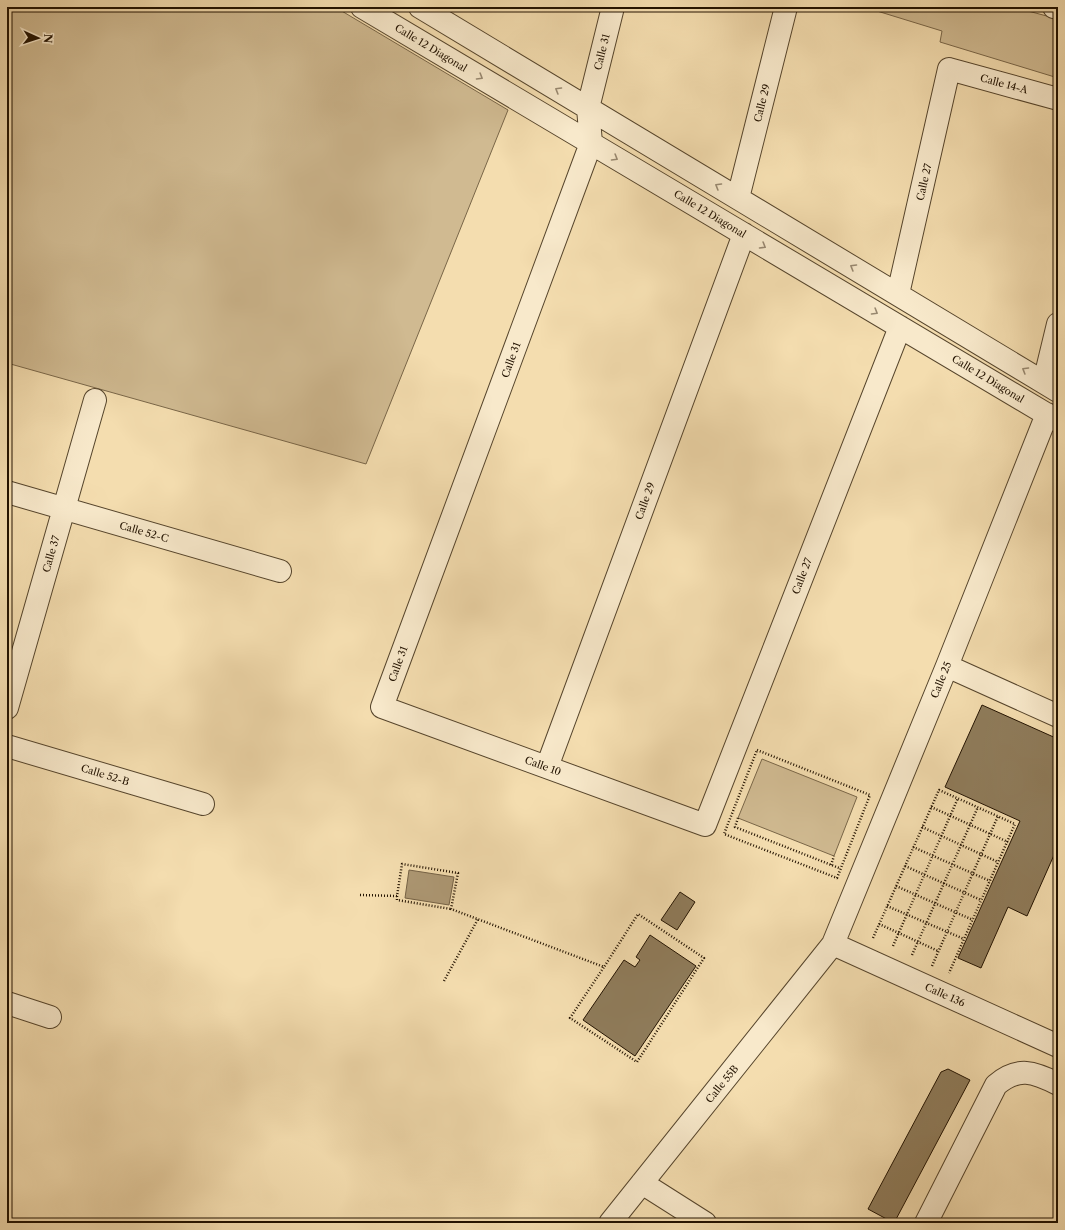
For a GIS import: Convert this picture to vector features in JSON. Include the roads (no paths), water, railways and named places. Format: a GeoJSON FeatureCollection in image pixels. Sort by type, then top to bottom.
{"type":"FeatureCollection","features":[{"type":"Feature","properties":{"kind":"street","name":"Calle 12 Diagonal"},"geometry":{"type":"LineString","coordinates":[[362,7],[1053,418]]}},
{"type":"Feature","properties":{"kind":"street","name":"Calle 31"},"geometry":{"type":"LineString","coordinates":[[382,707],[591,143],[588,108],[613,7]]}},
{"type":"Feature","properties":{"kind":"street","name":"Calle 29"},"geometry":{"type":"LineString","coordinates":[[738,198],[786,7]]}},
{"type":"Feature","properties":{"kind":"street"},"geometry":{"type":"LineString","coordinates":[[1054,7],[1058,8]]}},
{"type":"Feature","properties":{"kind":"street"},"geometry":{"type":"LineString","coordinates":[[429,10],[588,108],[1051,386],[1058,324]]}},
{"type":"Feature","properties":{"kind":"street","name":"Calle 14-A"},"geometry":{"type":"LineString","coordinates":[[950,69],[1058,99]]}},
{"type":"Feature","properties":{"kind":"street","name":"Calle 27"},"geometry":{"type":"LineString","coordinates":[[898,294],[950,69]]}},
{"type":"Feature","properties":{"kind":"street","name":"Calle 29"},"geometry":{"type":"LineString","coordinates":[[548,767],[744,234]]}},
{"type":"Feature","properties":{"kind":"street","name":"Calle 27"},"geometry":{"type":"LineString","coordinates":[[705,825],[900,327]]}},
{"type":"Feature","properties":{"kind":"street","name":"Calle 37"},"geometry":{"type":"LineString","coordinates":[[7,708],[95,400]]}},
{"type":"Feature","properties":{"kind":"street","name":"Calle 25"},"geometry":{"type":"LineString","coordinates":[[833,944],[947,666],[1053,418]]}},
{"type":"Feature","properties":{"kind":"street","name":"Calle 52-C"},"geometry":{"type":"LineString","coordinates":[[7,492],[280,571]]}},
{"type":"Feature","properties":{"kind":"street"},"geometry":{"type":"LineString","coordinates":[[947,666],[1058,716]]}},
{"type":"Feature","properties":{"kind":"street","name":"Calle 10"},"geometry":{"type":"LineString","coordinates":[[382,707],[705,825]]}},
{"type":"Feature","properties":{"kind":"street","name":"Calle 52-B"},"geometry":{"type":"LineString","coordinates":[[7,746],[203,804]]}},
{"type":"Feature","properties":{"kind":"street","name":"Calle 136"},"geometry":{"type":"LineString","coordinates":[[833,944],[1057,1039]]}},
{"type":"Feature","properties":{"kind":"street","name":"Calle 55B"},"geometry":{"type":"LineString","coordinates":[[610,1223],[833,944]]}},
{"type":"Feature","properties":{"kind":"street"},"geometry":{"type":"LineString","coordinates":[[7,1003],[50,1017]]}},
{"type":"Feature","properties":{"kind":"street"},"geometry":{"type":"LineString","coordinates":[[926,1223],[996,1085],[1004,1078],[1016,1073],[1039,1075],[1058,1084]]}},
{"type":"Feature","properties":{"kind":"street"},"geometry":{"type":"LineString","coordinates":[[642,1183],[705,1223]]}}]}
